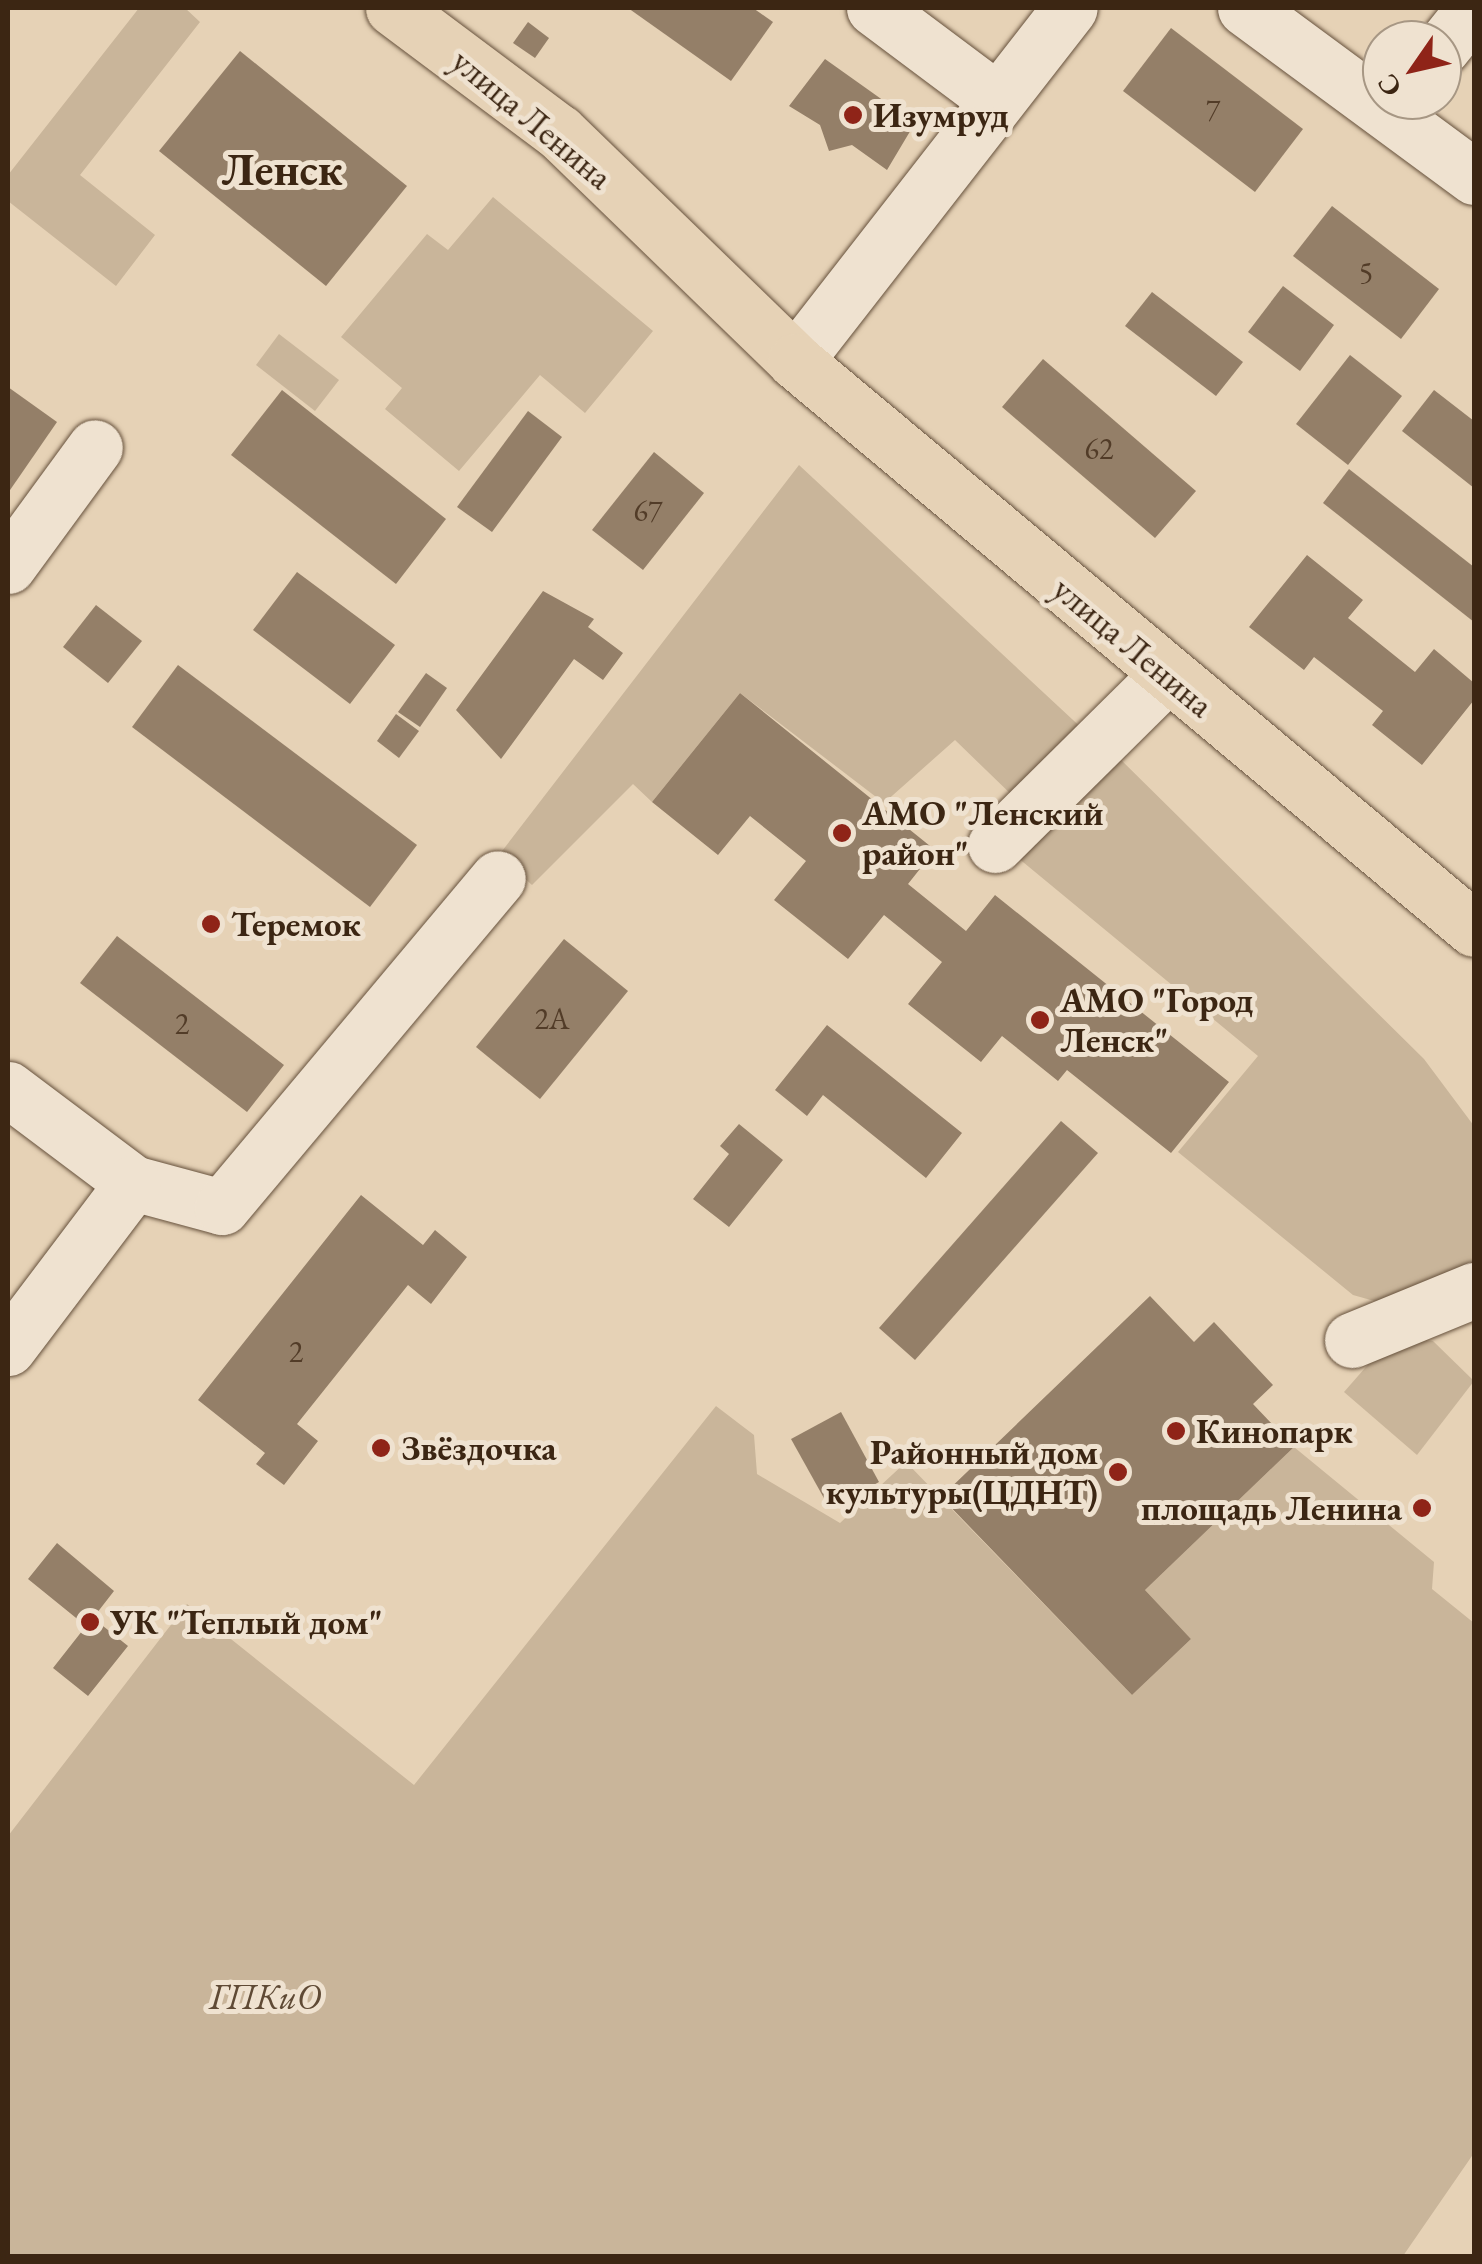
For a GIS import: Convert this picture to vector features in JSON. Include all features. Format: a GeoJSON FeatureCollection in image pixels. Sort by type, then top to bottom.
{"type":"FeatureCollection","features":[{"type":"Feature","properties":{"kind":"main road","name":"улица Ленина"},"geometry":{"type":"LineString","coordinates":[[394,8],[559,132],[795,361],[1166,676],[1474,928]]}},
{"type":"Feature","properties":{"kind":"street"},"geometry":{"type":"LineString","coordinates":[[874,8],[997,100]]}},
{"type":"Feature","properties":{"kind":"street"},"geometry":{"type":"LineString","coordinates":[[795,361],[1070,8]]}},
{"type":"Feature","properties":{"kind":"street"},"geometry":{"type":"LineString","coordinates":[[1245,8],[1362,85]]}},
{"type":"Feature","properties":{"kind":"street"},"geometry":{"type":"LineString","coordinates":[[1410,120],[1474,177]]}},
{"type":"Feature","properties":{"kind":"street"},"geometry":{"type":"LineString","coordinates":[[8,566],[94,447]]}},
{"type":"Feature","properties":{"kind":"street"},"geometry":{"type":"LineString","coordinates":[[995,844],[1166,676]]}},
{"type":"Feature","properties":{"kind":"street"},"geometry":{"type":"LineString","coordinates":[[8,1088],[133,1183],[222,1207],[498,878]]}},
{"type":"Feature","properties":{"kind":"street"},"geometry":{"type":"LineString","coordinates":[[8,1348],[133,1183]]}},
{"type":"Feature","properties":{"kind":"street"},"geometry":{"type":"LineString","coordinates":[[1352,1340],[1474,1290]]}},
{"type":"Feature","properties":{"kind":"green space"},"geometry":{"type":"Polygon","coordinates":[[[139,8],[185,8],[200,22],[80,175],[155,235],[116,286],[8,201],[8,175],[139,8]]]}},
{"type":"Feature","properties":{"kind":"green space"},"geometry":{"type":"Polygon","coordinates":[[[493,197],[653,331],[585,413],[540,375],[459,471],[385,409],[402,388],[341,337],[427,234],[448,250],[493,197]]]}},
{"type":"Feature","properties":{"kind":"green space"},"geometry":{"type":"Polygon","coordinates":[[[279,334],[339,380],[315,411],[256,365],[279,334]]]}},
{"type":"Feature","properties":{"kind":"green space"},"geometry":{"type":"Polygon","coordinates":[[[799,465],[1087,733],[1018,801],[955,740],[884,803],[740,693],[652,802],[633,784],[532,885],[499,855],[799,465]]]}},
{"type":"Feature","properties":{"kind":"green space"},"geometry":{"type":"Polygon","coordinates":[[[1114,753],[1424,1059],[1474,1126],[1474,1279],[1392,1306],[1353,1295],[1178,1152],[1258,1056],[1012,853],[1114,753]]]}},
{"type":"Feature","properties":{"kind":"green space"},"geometry":{"type":"Polygon","coordinates":[[[1393,1336],[1433,1341],[1474,1381],[1417,1455],[1344,1392],[1393,1336]]]}},
{"type":"Feature","properties":{"kind":"green space","name":"ГПКиО"},"geometry":{"type":"Polygon","coordinates":[[[716,1406],[754,1435],[757,1474],[840,1523],[906,1462],[1132,1695],[1191,1639],[1145,1590],[1294,1447],[1434,1562],[1432,1589],[1474,1623],[1474,2153],[1403,2256],[8,2256],[8,1836],[187,1604],[414,1785],[716,1406]]]}},
{"type":"Feature","properties":{"kind":"building"},"geometry":{"type":"Polygon","coordinates":[[[628,8],[753,8],[773,22],[731,81],[628,8]]]}},
{"type":"Feature","properties":{"kind":"building"},"geometry":{"type":"Polygon","coordinates":[[[528,22],[549,38],[535,58],[513,43],[528,22]]]}},
{"type":"Feature","properties":{"kind":"building"},"geometry":{"type":"Polygon","coordinates":[[[1171,28],[1303,129],[1255,192],[1123,91],[1171,28]]]}},
{"type":"Feature","properties":{"kind":"building"},"geometry":{"type":"Polygon","coordinates":[[[240,51],[407,186],[326,286],[159,151],[240,51]]]}},
{"type":"Feature","properties":{"kind":"building","name":"Изумруд"},"geometry":{"type":"Polygon","coordinates":[[[825,59],[915,123],[887,170],[852,145],[829,151],[820,125],[789,106],[825,59]]]}},
{"type":"Feature","properties":{"kind":"building"},"geometry":{"type":"Polygon","coordinates":[[[1332,206],[1439,289],[1401,339],[1293,256],[1332,206]]]}},
{"type":"Feature","properties":{"kind":"building"},"geometry":{"type":"Polygon","coordinates":[[[1283,286],[1334,325],[1300,371],[1248,332],[1283,286]]]}},
{"type":"Feature","properties":{"kind":"building"},"geometry":{"type":"Polygon","coordinates":[[[1152,292],[1243,362],[1216,396],[1125,326],[1152,292]]]}},
{"type":"Feature","properties":{"kind":"building"},"geometry":{"type":"Polygon","coordinates":[[[1350,355],[1402,396],[1348,465],[1296,424],[1350,355]]]}},
{"type":"Feature","properties":{"kind":"building"},"geometry":{"type":"Polygon","coordinates":[[[1043,359],[1196,491],[1155,538],[1002,407],[1043,359]]]}},
{"type":"Feature","properties":{"kind":"building"},"geometry":{"type":"Polygon","coordinates":[[[8,387],[57,422],[8,493],[8,387]]]}},
{"type":"Feature","properties":{"kind":"building"},"geometry":{"type":"Polygon","coordinates":[[[282,390],[446,519],[396,584],[231,455],[282,390]]]}},
{"type":"Feature","properties":{"kind":"building"},"geometry":{"type":"Polygon","coordinates":[[[1434,390],[1474,421],[1474,488],[1402,431],[1434,390]]]}},
{"type":"Feature","properties":{"kind":"building"},"geometry":{"type":"Polygon","coordinates":[[[528,411],[562,437],[492,532],[457,507],[528,411]]]}},
{"type":"Feature","properties":{"kind":"building"},"geometry":{"type":"Polygon","coordinates":[[[654,452],[704,493],[643,570],[592,530],[654,452]]]}},
{"type":"Feature","properties":{"kind":"building"},"geometry":{"type":"Polygon","coordinates":[[[1349,469],[1474,567],[1474,622],[1323,503],[1349,469]]]}},
{"type":"Feature","properties":{"kind":"building"},"geometry":{"type":"Polygon","coordinates":[[[1307,555],[1363,600],[1348,618],[1415,672],[1434,649],[1474,683],[1474,700],[1422,765],[1372,725],[1383,711],[1314,657],[1304,670],[1249,627],[1307,555]]]}},
{"type":"Feature","properties":{"kind":"building"},"geometry":{"type":"Polygon","coordinates":[[[297,572],[395,645],[350,704],[253,630],[297,572]]]}},
{"type":"Feature","properties":{"kind":"building"},"geometry":{"type":"Polygon","coordinates":[[[543,591],[594,619],[588,627],[623,653],[603,680],[574,659],[501,759],[456,710],[543,591]]]}},
{"type":"Feature","properties":{"kind":"building"},"geometry":{"type":"Polygon","coordinates":[[[96,605],[142,641],[108,683],[63,647],[96,605]]]}},
{"type":"Feature","properties":{"kind":"building"},"geometry":{"type":"Polygon","coordinates":[[[178,665],[417,845],[370,907],[132,727],[178,665]]]}},
{"type":"Feature","properties":{"kind":"building"},"geometry":{"type":"Polygon","coordinates":[[[426,673],[447,688],[420,727],[398,712],[426,673]]]}},
{"type":"Feature","properties":{"kind":"building"},"geometry":{"type":"Polygon","coordinates":[[[740,693],[935,850],[908,884],[966,931],[995,895],[1229,1082],[1171,1153],[1067,1070],[1058,1081],[1002,1036],[981,1062],[908,1004],[942,962],[884,915],[848,959],[774,900],[806,861],[750,816],[718,855],[652,802],[740,693]]]}},
{"type":"Feature","properties":{"kind":"building"},"geometry":{"type":"Polygon","coordinates":[[[396,714],[419,731],[399,758],[377,741],[396,714]]]}},
{"type":"Feature","properties":{"kind":"building"},"geometry":{"type":"Polygon","coordinates":[[[117,936],[284,1065],[247,1112],[80,983],[117,936]]]}},
{"type":"Feature","properties":{"kind":"building"},"geometry":{"type":"Polygon","coordinates":[[[564,939],[628,991],[540,1099],[476,1047],[564,939]]]}},
{"type":"Feature","properties":{"kind":"building"},"geometry":{"type":"Polygon","coordinates":[[[827,1025],[962,1133],[926,1178],[823,1095],[807,1116],[775,1090],[827,1025]]]}},
{"type":"Feature","properties":{"kind":"building"},"geometry":{"type":"Polygon","coordinates":[[[1061,1121],[1098,1153],[915,1360],[879,1328],[1061,1121]]]}},
{"type":"Feature","properties":{"kind":"building"},"geometry":{"type":"Polygon","coordinates":[[[739,1124],[783,1160],[729,1227],[693,1199],[729,1154],[720,1146],[739,1124]]]}},
{"type":"Feature","properties":{"kind":"building"},"geometry":{"type":"Polygon","coordinates":[[[361,1195],[423,1245],[435,1230],[467,1257],[431,1304],[408,1285],[297,1424],[318,1441],[284,1485],[256,1464],[265,1453],[198,1400],[361,1195]]]}},
{"type":"Feature","properties":{"kind":"building","name":"Районный дом культуры(ЦДНТ)"},"geometry":{"type":"Polygon","coordinates":[[[1150,1296],[1194,1342],[1214,1322],[1273,1385],[1253,1404],[1294,1447],[1145,1590],[1191,1639],[1132,1695],[941,1497],[1150,1296]]]}},
{"type":"Feature","properties":{"kind":"building"},"geometry":{"type":"Polygon","coordinates":[[[841,1412],[879,1482],[830,1509],[791,1439],[841,1412]]]}},
{"type":"Feature","properties":{"kind":"building","name":"УК \"Теплый дом\""},"geometry":{"type":"Polygon","coordinates":[[[57,1543],[114,1591],[93,1618],[128,1646],[88,1696],[53,1668],[86,1626],[28,1579],[57,1543]]]}},
{"type":"Feature","properties":{"kind":"place","name":"Изумруд"},"geometry":{"type":"Point","coordinates":[853,115]}},
{"type":"Feature","properties":{"kind":"place","name":"АМО \"Ленский район\""},"geometry":{"type":"Point","coordinates":[842,833]}},
{"type":"Feature","properties":{"kind":"place","name":"Теремок"},"geometry":{"type":"Point","coordinates":[211,924]}},
{"type":"Feature","properties":{"kind":"place","name":"АМО \"Город Ленск\""},"geometry":{"type":"Point","coordinates":[1040,1020]}},
{"type":"Feature","properties":{"kind":"place","name":"Кинопарк"},"geometry":{"type":"Point","coordinates":[1176,1431]}},
{"type":"Feature","properties":{"kind":"place","name":"Звёздочка"},"geometry":{"type":"Point","coordinates":[381,1448]}},
{"type":"Feature","properties":{"kind":"place","name":"Районный дом культуры(ЦДНТ)"},"geometry":{"type":"Point","coordinates":[1118,1472]}},
{"type":"Feature","properties":{"kind":"place","name":"площадь Ленина"},"geometry":{"type":"Point","coordinates":[1422,1508]}},
{"type":"Feature","properties":{"kind":"place","name":"УК \"Теплый дом\""},"geometry":{"type":"Point","coordinates":[90,1622]}},
{"type":"Feature","properties":{"kind":"district","name":"Ленск"},"geometry":{"type":"Point","coordinates":[282,170]}}]}
